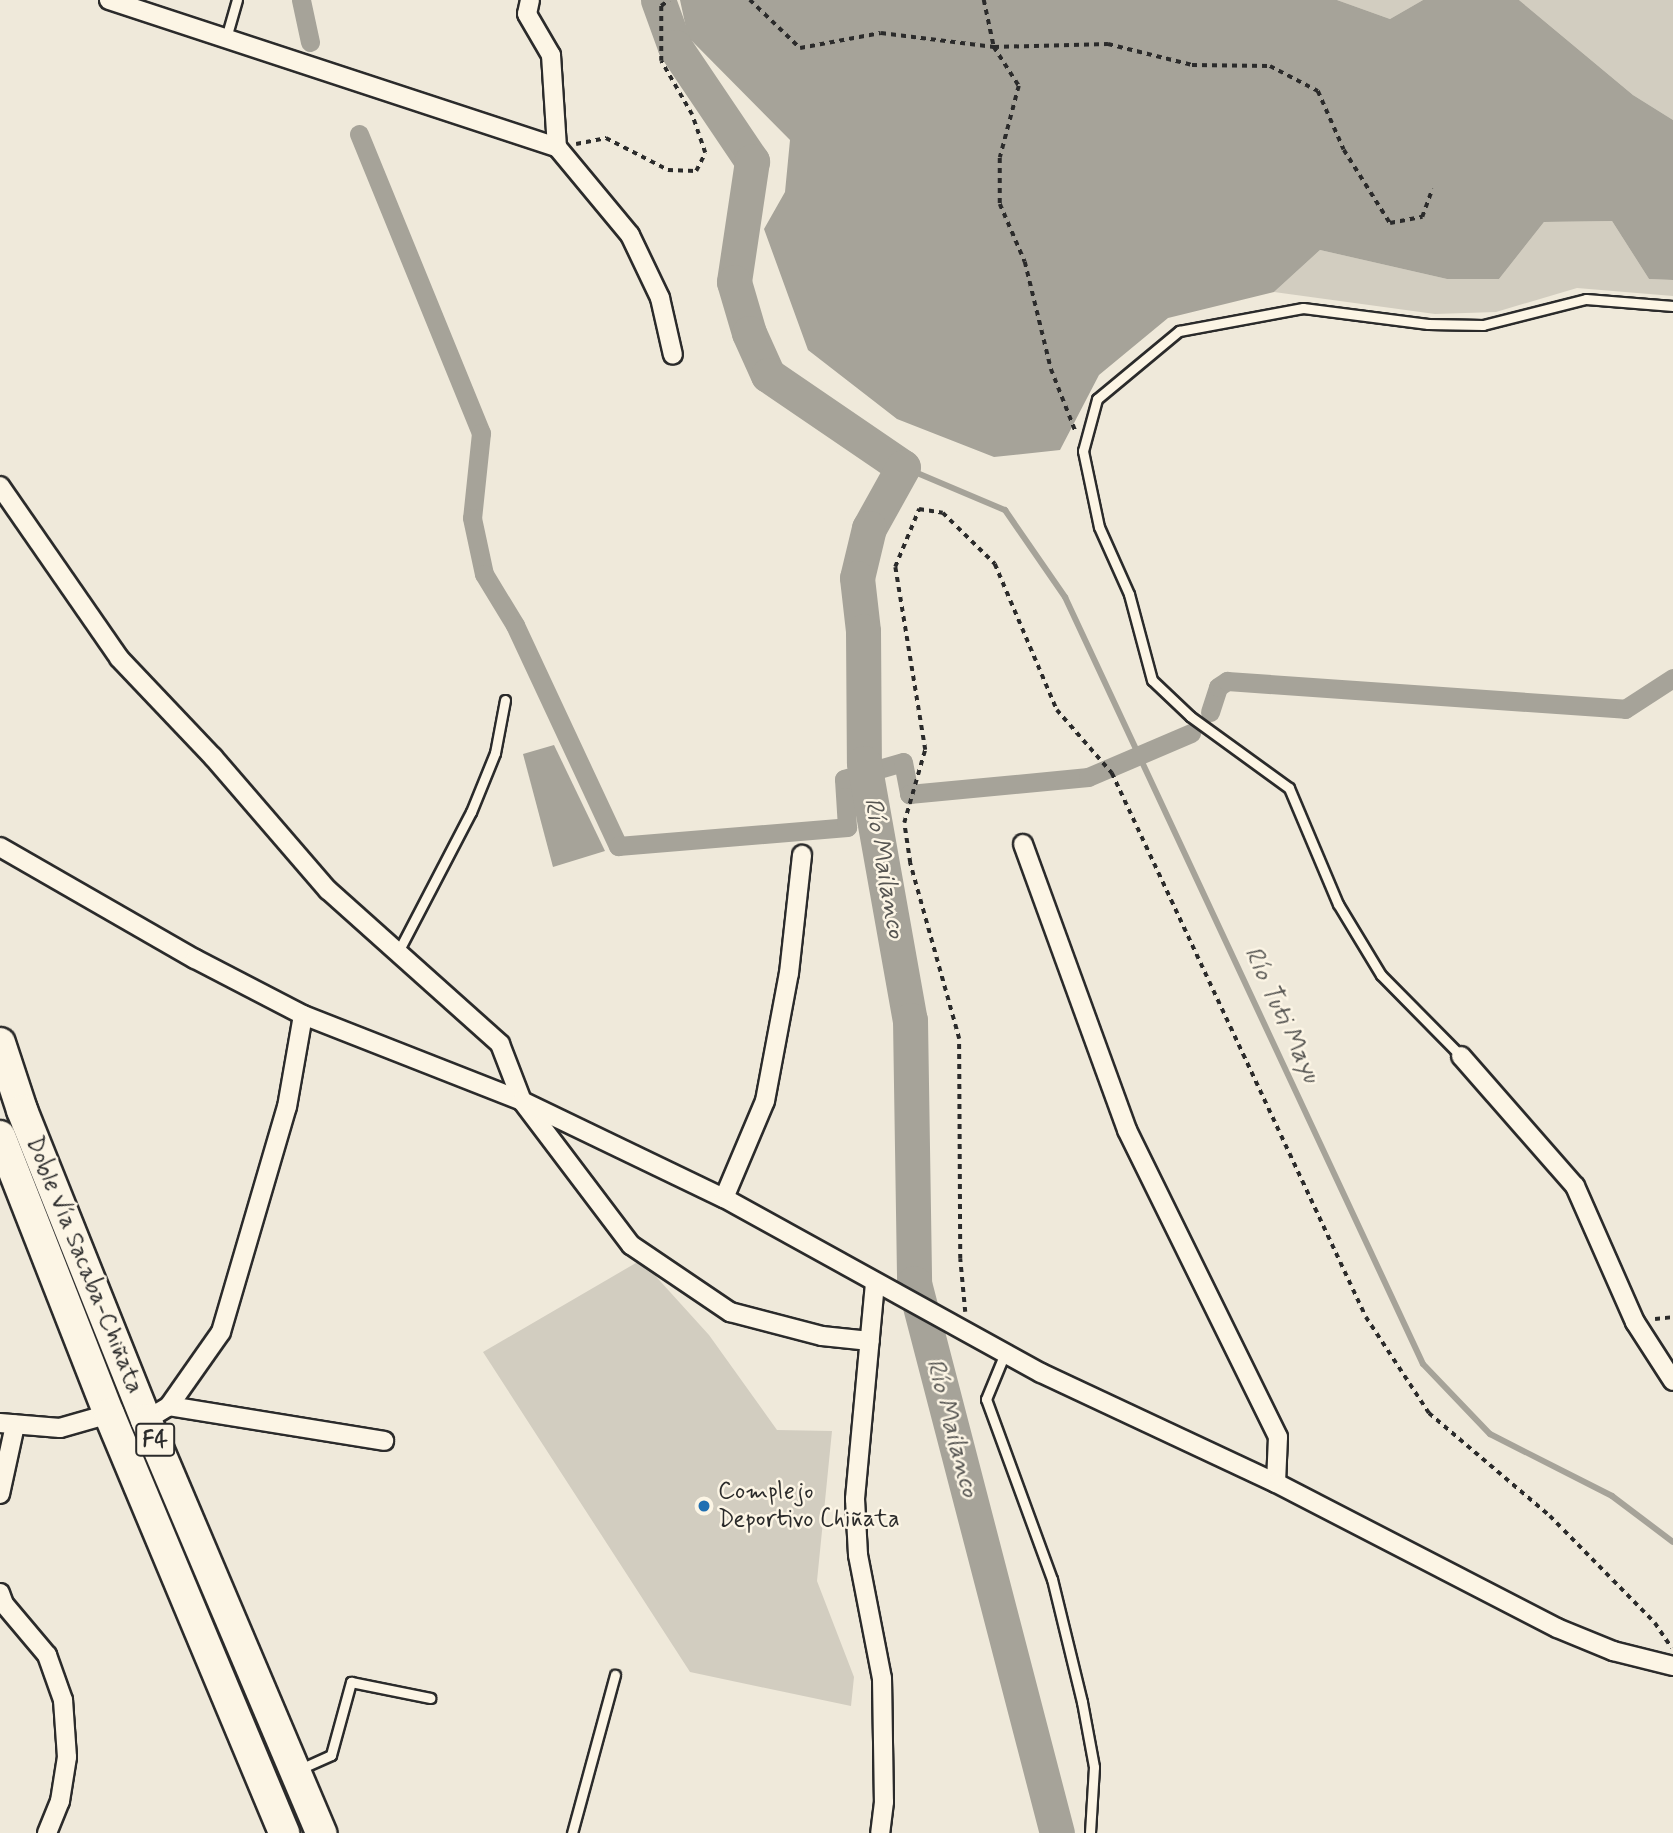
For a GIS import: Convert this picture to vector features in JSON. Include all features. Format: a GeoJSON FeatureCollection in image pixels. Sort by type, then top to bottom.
{"type":"FeatureCollection","features":[{"type":"Feature","properties":{"kind":"highway","name":"Doble Vía Sacaba-Chiñata"},"geometry":{"type":"LineString","coordinates":[[0,1043],[22,1110],[157,1413],[321,1833]]}},
{"type":"Feature","properties":{"kind":"highway","name":"Doble Vía Sacaba-Chiñata"},"geometry":{"type":"LineString","coordinates":[[0,1136],[109,1414],[284,1833]]}},
{"type":"Feature","properties":{"kind":"street"},"geometry":{"type":"LineString","coordinates":[[109,0],[557,147],[630,235],[660,299],[673,355]]}},
{"type":"Feature","properties":{"kind":"street"},"geometry":{"type":"LineString","coordinates":[[530,0],[527,14],[551,55],[557,147]]}},
{"type":"Feature","properties":{"kind":"street"},"geometry":{"type":"LineString","coordinates":[[0,486],[120,658],[214,757],[328,890],[500,1044],[522,1101],[631,1245],[730,1312],[822,1336],[870,1341]]}},
{"type":"Feature","properties":{"kind":"street"},"geometry":{"type":"LineString","coordinates":[[1023,844],[1127,1130],[1279,1437],[1276,1483]]}},
{"type":"Feature","properties":{"kind":"street"},"geometry":{"type":"LineString","coordinates":[[0,847],[195,959],[303,1015],[522,1101],[724,1199],[1005,1353],[1139,1421],[1276,1483],[1557,1628],[1613,1651],[1673,1665]]}},
{"type":"Feature","properties":{"kind":"street"},"geometry":{"type":"LineString","coordinates":[[724,1199],[765,1101],[789,973],[802,855]]}},
{"type":"Feature","properties":{"kind":"street"},"geometry":{"type":"LineString","coordinates":[[157,1413],[221,1332],[287,1107],[303,1015]]}},
{"type":"Feature","properties":{"kind":"street"},"geometry":{"type":"LineString","coordinates":[[1461,1056],[1575,1186],[1635,1322],[1673,1381]]}},
{"type":"Feature","properties":{"kind":"street"},"geometry":{"type":"LineString","coordinates":[[875,1283],[855,1499],[858,1555],[882,1678],[884,1802],[880,1833]]}},
{"type":"Feature","properties":{"kind":"street"},"geometry":{"type":"LineString","coordinates":[[157,1413],[384,1441]]}},
{"type":"Feature","properties":{"kind":"street"},"geometry":{"type":"LineString","coordinates":[[0,1494],[8,1424],[60,1428],[109,1414]]}},
{"type":"Feature","properties":{"kind":"street"},"geometry":{"type":"LineString","coordinates":[[0,1593],[47,1655],[64,1700],[67,1757],[60,1801],[47,1833]]}},
{"type":"Feature","properties":{"kind":"lane"},"geometry":{"type":"LineString","coordinates":[[226,38],[237,0]]}},
{"type":"Feature","properties":{"kind":"lane"},"geometry":{"type":"LineString","coordinates":[[1461,1056],[1381,975],[1338,904],[1289,788],[1190,716],[1152,680],[1129,594],[1099,527],[1083,451],[1097,399],[1179,331],[1303,309],[1427,324],[1483,325],[1586,299],[1673,306]]}},
{"type":"Feature","properties":{"kind":"lane"},"geometry":{"type":"LineString","coordinates":[[398,952],[471,812],[495,753],[505,700]]}},
{"type":"Feature","properties":{"kind":"lane"},"geometry":{"type":"LineString","coordinates":[[1005,1353],[986,1399],[1052,1579],[1082,1702],[1094,1767],[1090,1833]]}},
{"type":"Feature","properties":{"kind":"lane"},"geometry":{"type":"LineString","coordinates":[[572,1833],[615,1675]]}},
{"type":"Feature","properties":{"kind":"lane"},"geometry":{"type":"LineString","coordinates":[[296,1772],[331,1755],[351,1682],[430,1698]]}},
{"type":"Feature","properties":{"kind":"path"},"geometry":{"type":"LineString","coordinates":[[557,147],[606,138],[668,170],[696,171],[705,152],[692,115],[661,61],[661,6],[669,0]]}},
{"type":"Feature","properties":{"kind":"path"},"geometry":{"type":"LineString","coordinates":[[750,0],[800,48],[881,33],[994,47],[1108,44],[1192,65],[1270,66],[1318,90],[1344,150],[1390,223],[1422,217],[1432,189]]}},
{"type":"Feature","properties":{"kind":"path"},"geometry":{"type":"LineString","coordinates":[[984,0],[994,47],[1019,86],[1000,158],[1000,204],[1025,261],[1051,369],[1083,451]]}},
{"type":"Feature","properties":{"kind":"path"},"geometry":{"type":"LineString","coordinates":[[967,1331],[960,1259],[959,1039],[914,877],[904,823],[925,750],[895,567],[919,509],[943,513],[995,564],[1057,710],[1112,773],[1366,1317],[1429,1413],[1550,1516],[1656,1623],[1673,1650]]}},
{"type":"Feature","properties":{"kind":"shaded area"},"geometry":{"type":"Polygon","coordinates":[[[680,0],[1337,0],[1390,19],[1423,0],[1519,0],[1633,95],[1673,120],[1673,280],[1649,279],[1612,221],[1544,222],[1499,279],[1447,279],[1320,250],[1274,292],[1168,318],[1099,375],[1060,450],[994,457],[897,419],[808,350],[764,229],[785,192],[790,140],[688,37],[680,0]]]}},
{"type":"Feature","properties":{"kind":"shaded area"},"geometry":{"type":"Polygon","coordinates":[[[1337,0],[1423,0],[1390,19],[1337,0]]]}},
{"type":"Feature","properties":{"kind":"shaded area"},"geometry":{"type":"Polygon","coordinates":[[[1519,0],[1673,0],[1673,120],[1633,95],[1519,0]]]}},
{"type":"Feature","properties":{"kind":"shaded area"},"geometry":{"type":"Polygon","coordinates":[[[1612,221],[1649,279],[1673,280],[1673,296],[1577,288],[1496,312],[1435,314],[1274,292],[1320,250],[1447,279],[1499,279],[1544,222],[1612,221]]]}},
{"type":"Feature","properties":{"kind":"shaded area"},"geometry":{"type":"Polygon","coordinates":[[[554,745],[605,851],[553,867],[523,754],[554,745]]]}},
{"type":"Feature","properties":{"kind":"shaded area","name":"Complejo Deportivo Chiñata"},"geometry":{"type":"Polygon","coordinates":[[[641,1260],[709,1335],[777,1430],[832,1431],[817,1581],[854,1677],[851,1706],[690,1672],[483,1352],[641,1260]]]}},
{"type":"Feature","properties":{"kind":"waterway"},"geometry":{"type":"LineString","coordinates":[[301,0],[310,42]]}},
{"type":"Feature","properties":{"kind":"waterway","name":"Río Mailanco"},"geometry":{"type":"LineString","coordinates":[[658,0],[675,47],[752,161],[734,282],[749,333],[768,375],[903,467],[869,528],[857,578],[863,631],[864,763],[910,1020],[914,1283],[1057,1833]]}},
{"type":"Feature","properties":{"kind":"waterway"},"geometry":{"type":"LineString","coordinates":[[359,134],[481,433],[472,518],[484,574],[515,625],[618,846],[847,827],[844,779],[903,762],[909,794],[1088,777],[1191,733]]}},
{"type":"Feature","properties":{"kind":"waterway","name":"Río Tuti Mayu"},"geometry":{"type":"LineString","coordinates":[[903,467],[1005,510],[1065,597],[1423,1364],[1490,1434],[1612,1496],[1673,1542]]}},
{"type":"Feature","properties":{"kind":"waterway"},"geometry":{"type":"LineString","coordinates":[[1210,712],[1218,687],[1227,681],[1625,709],[1673,678]]}},
{"type":"Feature","properties":{"kind":"place","name":"Complejo Deportivo Chiñata"},"geometry":{"type":"Point","coordinates":[704,1506]}}]}
